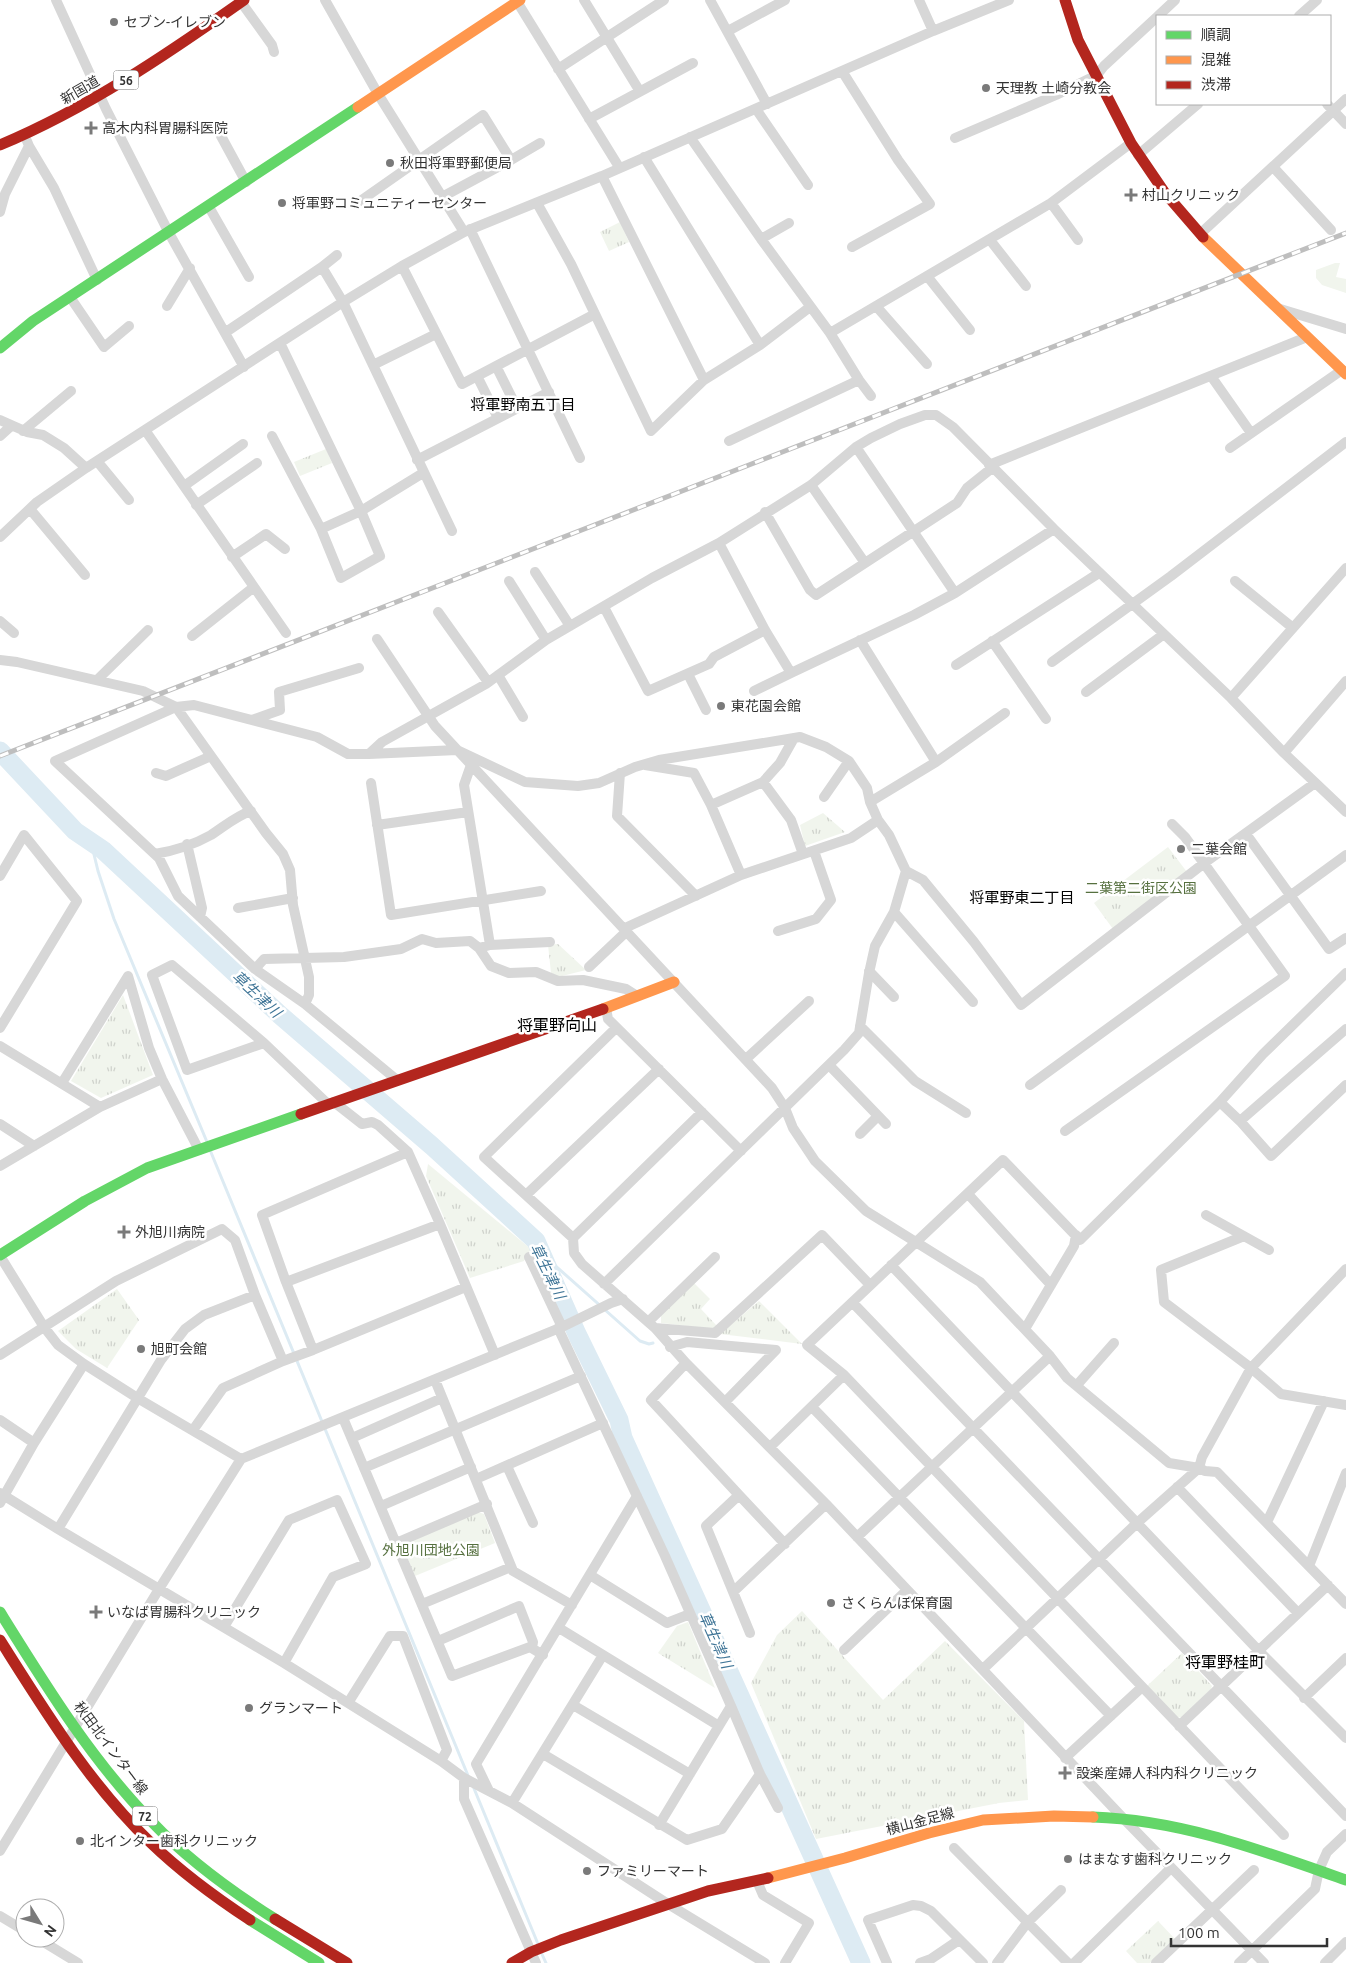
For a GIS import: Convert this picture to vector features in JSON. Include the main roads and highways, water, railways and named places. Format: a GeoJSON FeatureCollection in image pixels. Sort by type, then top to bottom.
{"type":"FeatureCollection","features":[{"type":"Feature","properties":{"kind":"waterway","name":"草生津川"},"geometry":{"type":"LineString","coordinates":[[0,751],[75,831],[103,850],[280,1015],[432,1146],[536,1241],[577,1334],[619,1420],[623,1438],[861,1963]]}},
{"type":"Feature","properties":{"kind":"waterway"},"geometry":{"type":"LineString","coordinates":[[91,842],[98,871],[114,919],[207,1142]]}},
{"type":"Feature","properties":{"kind":"waterway"},"geometry":{"type":"LineString","coordinates":[[210,1150],[469,1778]]}},
{"type":"Feature","properties":{"kind":"waterway"},"geometry":{"type":"LineString","coordinates":[[541,1253],[640,1341],[649,1344],[653,1343]]}},
{"type":"Feature","properties":{"kind":"waterway"},"geometry":{"type":"LineString","coordinates":[[473,1786],[538,1944]]}},
{"type":"Feature","properties":{"kind":"waterway"},"geometry":{"type":"LineString","coordinates":[[541,1952],[546,1963]]}},
{"type":"Feature","properties":{"kind":"railway"},"geometry":{"type":"LineString","coordinates":[[0,756],[1346,233]]}},
{"type":"Feature","properties":{"kind":"place","name":"セブン-イレブン"},"geometry":{"type":"Point","coordinates":[114,22]}},
{"type":"Feature","properties":{"kind":"place","name":"天理教 土崎分教会"},"geometry":{"type":"Point","coordinates":[986,88]}},
{"type":"Feature","properties":{"kind":"place","name":"高木内科胃腸科医院"},"geometry":{"type":"Point","coordinates":[91,128]}},
{"type":"Feature","properties":{"kind":"place","name":"秋田将軍野郵便局"},"geometry":{"type":"Point","coordinates":[390,163]}},
{"type":"Feature","properties":{"kind":"place","name":"村山クリニック"},"geometry":{"type":"Point","coordinates":[1131,195]}},
{"type":"Feature","properties":{"kind":"place","name":"将軍野コミュニティーセンター"},"geometry":{"type":"Point","coordinates":[282,203]}},
{"type":"Feature","properties":{"kind":"place","name":"東花園会館"},"geometry":{"type":"Point","coordinates":[721,706]}},
{"type":"Feature","properties":{"kind":"place","name":"二葉会館"},"geometry":{"type":"Point","coordinates":[1181,849]}},
{"type":"Feature","properties":{"kind":"place","name":"外旭川病院"},"geometry":{"type":"Point","coordinates":[124,1232]}},
{"type":"Feature","properties":{"kind":"place","name":"旭町会館"},"geometry":{"type":"Point","coordinates":[141,1349]}},
{"type":"Feature","properties":{"kind":"place","name":"さくらんぼ保育園"},"geometry":{"type":"Point","coordinates":[831,1603]}},
{"type":"Feature","properties":{"kind":"place","name":"いなば胃腸科クリニック"},"geometry":{"type":"Point","coordinates":[96,1612]}},
{"type":"Feature","properties":{"kind":"place","name":"グランマート"},"geometry":{"type":"Point","coordinates":[249,1708]}},
{"type":"Feature","properties":{"kind":"place","name":"設楽産婦人科内科クリニック"},"geometry":{"type":"Point","coordinates":[1065,1773]}},
{"type":"Feature","properties":{"kind":"place","name":"北インター歯科クリニック"},"geometry":{"type":"Point","coordinates":[80,1841]}},
{"type":"Feature","properties":{"kind":"place","name":"はまなす歯科クリニック"},"geometry":{"type":"Point","coordinates":[1068,1859]}},
{"type":"Feature","properties":{"kind":"place","name":"ファミリーマート"},"geometry":{"type":"Point","coordinates":[587,1871]}},
{"type":"Feature","properties":{"kind":"district","name":"将軍野南五丁目"},"geometry":{"type":"Point","coordinates":[523,404]}},
{"type":"Feature","properties":{"kind":"district","name":"将軍野東二丁目"},"geometry":{"type":"Point","coordinates":[1022,897]}},
{"type":"Feature","properties":{"kind":"district","name":"将軍野向山"},"geometry":{"type":"Point","coordinates":[557,1025]}},
{"type":"Feature","properties":{"kind":"district","name":"将軍野桂町"},"geometry":{"type":"Point","coordinates":[1225,1662]}},
{"type":"Feature","properties":{"kind":"park label","name":"二葉第二街区公園"},"geometry":{"type":"Point","coordinates":[1141,888]}},
{"type":"Feature","properties":{"kind":"park label","name":"外旭川団地公園"},"geometry":{"type":"Point","coordinates":[431,1550]}}]}
